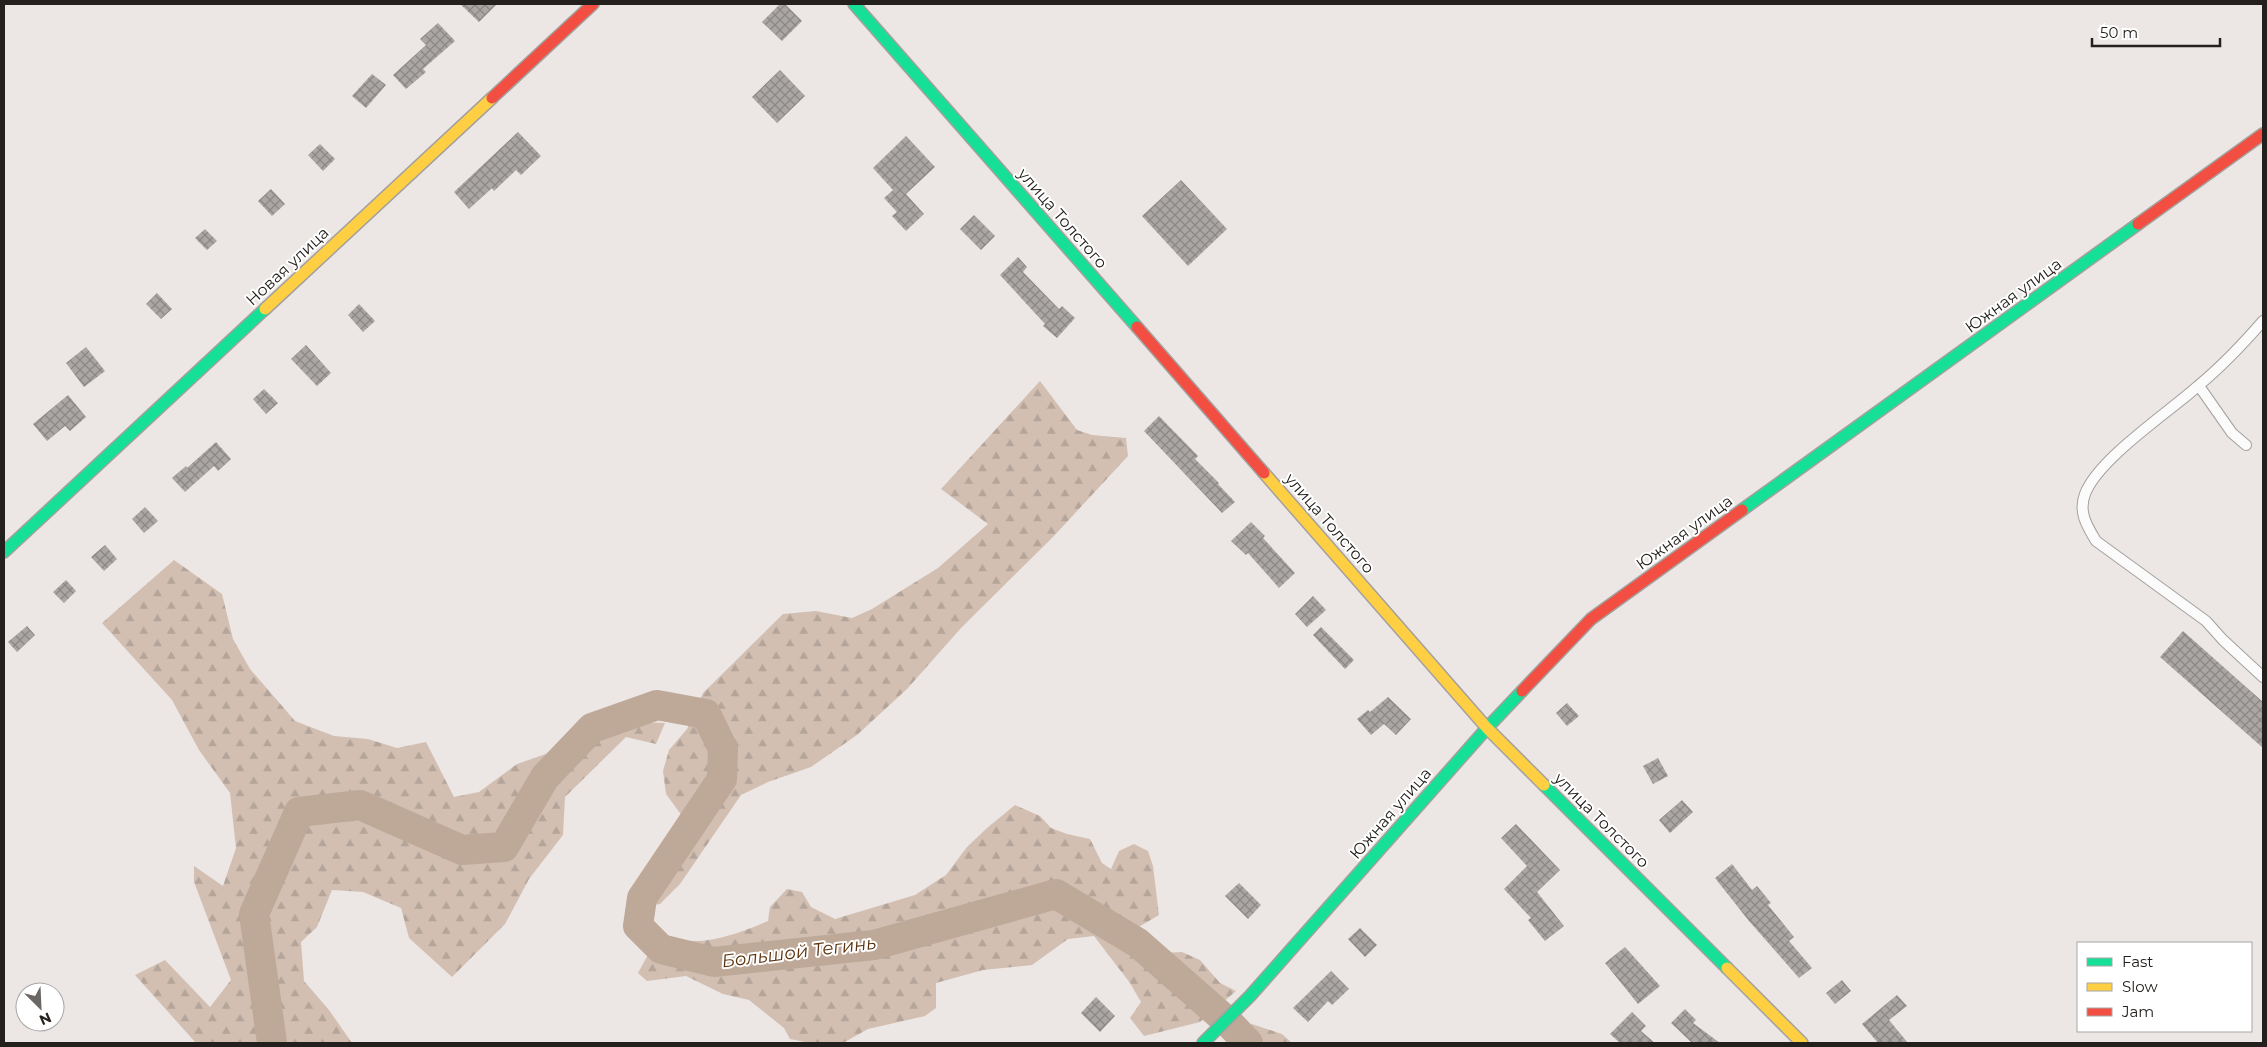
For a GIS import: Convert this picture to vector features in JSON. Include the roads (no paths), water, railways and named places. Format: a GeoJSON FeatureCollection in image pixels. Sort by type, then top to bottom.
{"type":"FeatureCollection","features":[{"type":"Feature","properties":{"kind":"street","name":"Новая улица"},"geometry":{"type":"LineString","coordinates":[[4,552],[593,4]]}},
{"type":"Feature","properties":{"kind":"street","name":"улица Толстого"},"geometry":{"type":"LineString","coordinates":[[854,4],[1487,728],[1802,1043]]}},
{"type":"Feature","properties":{"kind":"street","name":"Южная улица"},"geometry":{"type":"LineString","coordinates":[[1203,1043],[1250,996],[1487,728],[1591,619],[2263,134]]}},
{"type":"Feature","properties":{"kind":"lane"},"geometry":{"type":"LineString","coordinates":[[2263,321],[2199,386],[2129,443],[2092,480],[2084,495],[2082,512],[2086,525],[2096,541],[2206,621],[2223,640],[2263,677]]}},
{"type":"Feature","properties":{"kind":"lane"},"geometry":{"type":"LineString","coordinates":[[2199,386],[2232,433],[2246,445]]}},
{"type":"Feature","properties":{"kind":"waterway","name":"Большой Тегинь"},"geometry":{"type":"LineString","coordinates":[[272,1043],[254,914],[299,812],[360,805],[462,850],[504,847],[545,777],[592,728],[657,705],[706,714],[723,749],[722,779],[642,898],[638,926],[661,949],[714,962],[874,945],[1056,894],[1138,943],[1228,1022],[1248,1043]]}}]}
